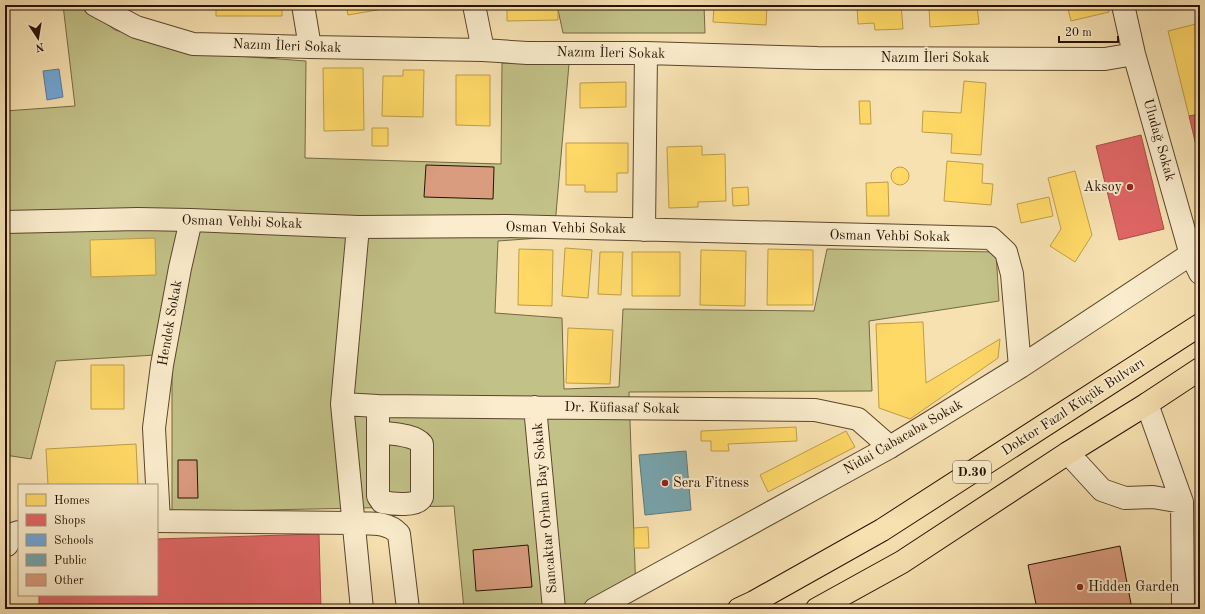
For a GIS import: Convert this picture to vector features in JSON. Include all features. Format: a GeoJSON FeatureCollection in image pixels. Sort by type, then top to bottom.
{"type":"FeatureCollection","features":[{"type":"Feature","properties":{"kind":"highway","name":"Doktor Fazıl Küçük Bulvarı"},"geometry":{"type":"LineString","coordinates":[[739,609],[882,530],[1200,325]]}},
{"type":"Feature","properties":{"kind":"highway","name":"D.30"},"geometry":{"type":"LineString","coordinates":[[817,609],[902,562],[1200,369]]}},
{"type":"Feature","properties":{"kind":"street","name":"Nazım İleri Sokak"},"geometry":{"type":"LineString","coordinates":[[95,5],[136,27],[193,44],[310,48],[646,53],[825,58],[1105,59],[1134,54]]}},
{"type":"Feature","properties":{"kind":"street"},"geometry":{"type":"LineString","coordinates":[[303,5],[310,48]]}},
{"type":"Feature","properties":{"kind":"street"},"geometry":{"type":"LineString","coordinates":[[474,5],[483,50]]}},
{"type":"Feature","properties":{"kind":"street","name":"Uludağ Sokak"},"geometry":{"type":"LineString","coordinates":[[1123,5],[1134,54],[1197,259]]}},
{"type":"Feature","properties":{"kind":"street"},"geometry":{"type":"LineString","coordinates":[[644,230],[646,53]]}},
{"type":"Feature","properties":{"kind":"street","name":"Osman Vehbi Sokak"},"geometry":{"type":"LineString","coordinates":[[5,222],[191,220],[358,227],[505,226],[991,238],[1006,252],[1012,274],[1020,367]]}},
{"type":"Feature","properties":{"kind":"street","name":"Hendek Sokak"},"geometry":{"type":"LineString","coordinates":[[156,484],[154,428],[162,365],[180,268],[191,220]]}},
{"type":"Feature","properties":{"kind":"street"},"geometry":{"type":"LineString","coordinates":[[358,227],[342,404],[362,609]]}},
{"type":"Feature","properties":{"kind":"street","name":"Nidai Cabacaba Sokak"},"geometry":{"type":"LineString","coordinates":[[595,609],[890,447],[1197,259]]}},
{"type":"Feature","properties":{"kind":"street","name":"Dr. Küfiasaf Sokak"},"geometry":{"type":"LineString","coordinates":[[342,404],[378,406],[815,410],[858,419],[890,447]]}},
{"type":"Feature","properties":{"kind":"street"},"geometry":{"type":"LineString","coordinates":[[1147,404],[1182,502],[1184,609]]}},
{"type":"Feature","properties":{"kind":"street"},"geometry":{"type":"LineString","coordinates":[[378,406],[378,432]]}},
{"type":"Feature","properties":{"kind":"street","name":"Sancaktar Orhan Bay Sokak"},"geometry":{"type":"LineString","coordinates":[[535,407],[554,609]]}},
{"type":"Feature","properties":{"kind":"street"},"geometry":{"type":"LineString","coordinates":[[1068,454],[1102,490],[1125,498],[1153,497],[1182,502]]}},
{"type":"Feature","properties":{"kind":"street"},"geometry":{"type":"LineString","coordinates":[[158,521],[385,524],[394,528],[399,534],[408,609]]}},
{"type":"Feature","properties":{"kind":"shaded area"},"geometry":{"type":"Polygon","coordinates":[[[63,5],[81,5],[115,30],[196,53],[306,61],[305,158],[501,164],[502,63],[569,64],[554,237],[498,241],[495,313],[562,318],[564,389],[619,387],[623,309],[814,311],[827,249],[996,252],[999,301],[869,321],[872,391],[629,392],[636,595],[590,609],[464,609],[454,506],[172,512],[172,354],[56,361],[31,459],[5,455],[5,111],[75,106],[63,5]]]}},
{"type":"Feature","properties":{"kind":"shaded area"},"geometry":{"type":"Polygon","coordinates":[[[557,5],[704,5],[705,33],[563,33],[557,5]]]}},
{"type":"Feature","properties":{"kind":"building: Homes"},"geometry":{"type":"Polygon","coordinates":[[[216,5],[282,5],[282,16],[216,16],[216,5]]]}},
{"type":"Feature","properties":{"kind":"building: Homes"},"geometry":{"type":"Polygon","coordinates":[[[346,5],[394,5],[394,7],[348,15],[346,5]]]}},
{"type":"Feature","properties":{"kind":"building: Homes"},"geometry":{"type":"Polygon","coordinates":[[[507,5],[558,5],[558,20],[507,21],[507,5]]]}},
{"type":"Feature","properties":{"kind":"building: Homes"},"geometry":{"type":"Polygon","coordinates":[[[714,5],[767,5],[766,25],[713,22],[714,5]]]}},
{"type":"Feature","properties":{"kind":"building: Homes"},"geometry":{"type":"Polygon","coordinates":[[[857,5],[901,5],[903,29],[875,30],[874,23],[858,24],[857,5]]]}},
{"type":"Feature","properties":{"kind":"building: Homes"},"geometry":{"type":"Polygon","coordinates":[[[977,5],[979,24],[930,27],[929,7],[977,5]]]}},
{"type":"Feature","properties":{"kind":"building: Homes"},"geometry":{"type":"Polygon","coordinates":[[[1067,5],[1107,5],[1109,12],[1071,21],[1067,5]]]}},
{"type":"Feature","properties":{"kind":"building: Homes"},"geometry":{"type":"Polygon","coordinates":[[[1200,23],[1200,114],[1189,116],[1168,31],[1200,23]]]}},
{"type":"Feature","properties":{"kind":"building: Homes"},"geometry":{"type":"Polygon","coordinates":[[[323,68],[363,68],[364,130],[324,131],[323,68]]]}},
{"type":"Feature","properties":{"kind":"building: Homes"},"geometry":{"type":"Polygon","coordinates":[[[403,70],[424,70],[423,117],[382,116],[383,76],[403,76],[403,70]]]}},
{"type":"Feature","properties":{"kind":"building: Homes"},"geometry":{"type":"Polygon","coordinates":[[[456,75],[490,75],[490,126],[456,125],[456,75]]]}},
{"type":"Feature","properties":{"kind":"building: Homes"},"geometry":{"type":"Polygon","coordinates":[[[964,81],[986,83],[981,155],[951,153],[952,134],[922,132],[923,111],[961,113],[964,81]]]}},
{"type":"Feature","properties":{"kind":"building: Homes"},"geometry":{"type":"Polygon","coordinates":[[[626,82],[626,107],[580,108],[580,83],[626,82]]]}},
{"type":"Feature","properties":{"kind":"building: Homes"},"geometry":{"type":"Polygon","coordinates":[[[859,101],[870,101],[871,124],[860,124],[859,101]]]}},
{"type":"Feature","properties":{"kind":"building: Homes"},"geometry":{"type":"Polygon","coordinates":[[[372,128],[388,128],[388,146],[372,146],[372,128]]]}},
{"type":"Feature","properties":{"kind":"building: Homes"},"geometry":{"type":"Polygon","coordinates":[[[566,143],[628,143],[628,173],[617,173],[617,192],[585,192],[585,185],[566,185],[566,143]]]}},
{"type":"Feature","properties":{"kind":"building: Homes"},"geometry":{"type":"Polygon","coordinates":[[[702,146],[702,155],[725,154],[726,201],[698,202],[698,207],[669,208],[667,147],[702,146]]]}},
{"type":"Feature","properties":{"kind":"building: Homes"},"geometry":{"type":"Polygon","coordinates":[[[947,161],[983,164],[982,183],[993,184],[991,205],[944,201],[947,161]]]}},
{"type":"Feature","properties":{"kind":"building: Homes"},"geometry":{"type":"Polygon","coordinates":[[[896,167],[904,167],[909,172],[907,183],[904,185],[896,185],[891,180],[891,172],[896,167]]]}},
{"type":"Feature","properties":{"kind":"building: Homes"},"geometry":{"type":"Polygon","coordinates":[[[1075,171],[1092,235],[1075,262],[1050,246],[1061,229],[1048,178],[1075,171]]]}},
{"type":"Feature","properties":{"kind":"building: Homes"},"geometry":{"type":"Polygon","coordinates":[[[888,182],[889,216],[867,216],[866,183],[888,182]]]}},
{"type":"Feature","properties":{"kind":"building: Homes"},"geometry":{"type":"Polygon","coordinates":[[[748,187],[749,205],[733,206],[732,188],[748,187]]]}},
{"type":"Feature","properties":{"kind":"building: Homes"},"geometry":{"type":"Polygon","coordinates":[[[1049,197],[1053,216],[1021,223],[1017,204],[1049,197]]]}},
{"type":"Feature","properties":{"kind":"building: Homes"},"geometry":{"type":"Polygon","coordinates":[[[155,238],[156,275],[91,277],[90,240],[155,238]]]}},
{"type":"Feature","properties":{"kind":"building: Homes"},"geometry":{"type":"Polygon","coordinates":[[[565,248],[592,250],[588,298],[562,296],[565,248]]]}},
{"type":"Feature","properties":{"kind":"building: Homes"},"geometry":{"type":"Polygon","coordinates":[[[519,249],[553,250],[552,306],[518,305],[519,249]]]}},
{"type":"Feature","properties":{"kind":"building: Homes"},"geometry":{"type":"Polygon","coordinates":[[[768,249],[813,250],[813,305],[767,305],[768,249]]]}},
{"type":"Feature","properties":{"kind":"building: Homes"},"geometry":{"type":"Polygon","coordinates":[[[701,250],[746,251],[745,306],[700,305],[701,250]]]}},
{"type":"Feature","properties":{"kind":"building: Homes"},"geometry":{"type":"Polygon","coordinates":[[[600,252],[623,252],[621,295],[598,294],[600,252]]]}},
{"type":"Feature","properties":{"kind":"building: Homes"},"geometry":{"type":"Polygon","coordinates":[[[632,252],[680,252],[680,296],[632,296],[632,252]]]}},
{"type":"Feature","properties":{"kind":"building: Homes"},"geometry":{"type":"Polygon","coordinates":[[[923,322],[926,383],[1000,339],[998,358],[910,419],[879,408],[876,324],[923,322]]]}},
{"type":"Feature","properties":{"kind":"building: Homes"},"geometry":{"type":"Polygon","coordinates":[[[568,328],[613,330],[610,384],[566,383],[568,328]]]}},
{"type":"Feature","properties":{"kind":"building: Homes"},"geometry":{"type":"Polygon","coordinates":[[[91,365],[124,365],[124,409],[91,409],[91,365]]]}},
{"type":"Feature","properties":{"kind":"building: Homes"},"geometry":{"type":"Polygon","coordinates":[[[796,427],[797,441],[728,444],[729,451],[711,451],[711,441],[701,441],[701,431],[796,427]]]}},
{"type":"Feature","properties":{"kind":"building: Homes"},"geometry":{"type":"Polygon","coordinates":[[[846,431],[855,447],[768,492],[760,475],[846,431]]]}},
{"type":"Feature","properties":{"kind":"building: Homes"},"geometry":{"type":"Polygon","coordinates":[[[136,444],[138,484],[48,484],[46,449],[136,444]]]}},
{"type":"Feature","properties":{"kind":"building: Homes"},"geometry":{"type":"Polygon","coordinates":[[[648,527],[649,548],[634,548],[634,528],[648,527]]]}},
{"type":"Feature","properties":{"kind":"building: Shops"},"geometry":{"type":"Polygon","coordinates":[[[1200,114],[1200,162],[1189,116],[1200,114]]]}},
{"type":"Feature","properties":{"kind":"building: Shops","name":"Aksoy"},"geometry":{"type":"Polygon","coordinates":[[[1141,135],[1164,229],[1119,240],[1096,146],[1141,135]]]}},
{"type":"Feature","properties":{"kind":"building: Shops"},"geometry":{"type":"Polygon","coordinates":[[[319,534],[321,609],[39,609],[39,596],[158,596],[158,539],[319,534]]]}},
{"type":"Feature","properties":{"kind":"building: Schools"},"geometry":{"type":"Polygon","coordinates":[[[59,69],[63,97],[47,100],[43,71],[59,69]]]}},
{"type":"Feature","properties":{"kind":"building: Public","name":"Sera Fitness"},"geometry":{"type":"Polygon","coordinates":[[[686,451],[691,510],[645,515],[639,455],[686,451]]]}},
{"type":"Feature","properties":{"kind":"building: Other"},"geometry":{"type":"Polygon","coordinates":[[[426,165],[494,167],[493,199],[424,197],[426,165]]]}},
{"type":"Feature","properties":{"kind":"building: Other"},"geometry":{"type":"Polygon","coordinates":[[[178,460],[197,460],[198,498],[178,498],[178,460]]]}},
{"type":"Feature","properties":{"kind":"building: Other"},"geometry":{"type":"Polygon","coordinates":[[[528,545],[532,587],[476,591],[473,550],[528,545]]]}},
{"type":"Feature","properties":{"kind":"building: Other","name":"Hidden Garden"},"geometry":{"type":"Polygon","coordinates":[[[1120,546],[1132,609],[1037,609],[1028,565],[1120,546]]]}},
{"type":"Feature","properties":{"kind":"place","name":"Aksoy"},"geometry":{"type":"Point","coordinates":[1130,187]}},
{"type":"Feature","properties":{"kind":"place","name":"Sera Fitness"},"geometry":{"type":"Point","coordinates":[665,483]}},
{"type":"Feature","properties":{"kind":"place","name":"Hidden Garden"},"geometry":{"type":"Point","coordinates":[1080,587]}}]}
